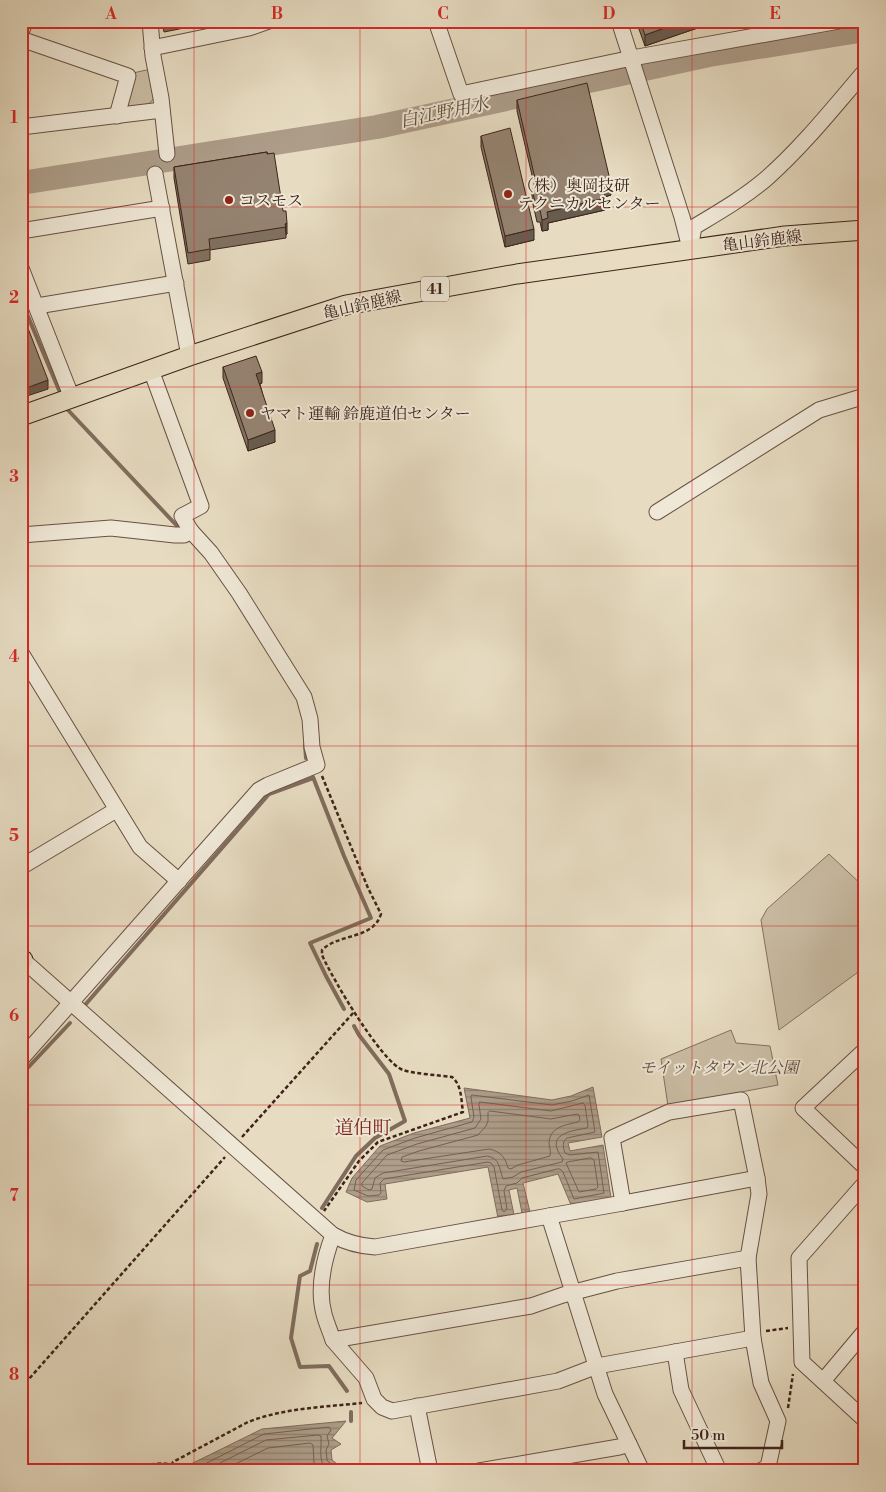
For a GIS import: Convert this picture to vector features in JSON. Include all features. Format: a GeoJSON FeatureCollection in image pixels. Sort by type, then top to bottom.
{"type":"FeatureCollection","features":[{"type":"Feature","properties":{"kind":"main road","name":"亀山鈴鹿線"},"geometry":{"type":"LineString","coordinates":[[21,416],[189,356],[346,305],[517,274],[690,249],[785,236],[865,230]]}},
{"type":"Feature","properties":{"kind":"street"},"geometry":{"type":"LineString","coordinates":[[21,33],[25,21]]}},
{"type":"Feature","properties":{"kind":"street"},"geometry":{"type":"LineString","coordinates":[[150,21],[167,154]]}},
{"type":"Feature","properties":{"kind":"street"},"geometry":{"type":"LineString","coordinates":[[152,48],[249,28],[270,21]]}},
{"type":"Feature","properties":{"kind":"street"},"geometry":{"type":"LineString","coordinates":[[436,21],[462,94],[634,66],[806,24],[839,21]]}},
{"type":"Feature","properties":{"kind":"street"},"geometry":{"type":"LineString","coordinates":[[619,21],[682,217],[690,249]]}},
{"type":"Feature","properties":{"kind":"street"},"geometry":{"type":"LineString","coordinates":[[21,38],[128,76],[117,116]]}},
{"type":"Feature","properties":{"kind":"street"},"geometry":{"type":"LineString","coordinates":[[690,249],[694,227],[747,194],[767,178],[796,149],[865,71]]}},
{"type":"Feature","properties":{"kind":"street"},"geometry":{"type":"LineString","coordinates":[[21,127],[162,110]]}},
{"type":"Feature","properties":{"kind":"street"},"geometry":{"type":"LineString","coordinates":[[155,174],[189,356]]}},
{"type":"Feature","properties":{"kind":"street"},"geometry":{"type":"LineString","coordinates":[[21,231],[162,208]]}},
{"type":"Feature","properties":{"kind":"street"},"geometry":{"type":"LineString","coordinates":[[21,268],[72,398]]}},
{"type":"Feature","properties":{"kind":"street"},"geometry":{"type":"LineString","coordinates":[[37,306],[176,283]]}},
{"type":"Feature","properties":{"kind":"street"},"geometry":{"type":"LineString","coordinates":[[21,1059],[259,790],[268,784],[317,765],[312,747],[310,719],[304,697],[235,587],[211,553],[191,531],[182,516],[201,506],[151,370]]}},
{"type":"Feature","properties":{"kind":"street"},"geometry":{"type":"LineString","coordinates":[[657,512],[819,410],[865,396]]}},
{"type":"Feature","properties":{"kind":"street"},"geometry":{"type":"LineString","coordinates":[[21,534],[111,528],[175,535],[184,535],[191,531]]}},
{"type":"Feature","properties":{"kind":"street"},"geometry":{"type":"LineString","coordinates":[[21,652],[140,847],[179,881]]}},
{"type":"Feature","properties":{"kind":"street"},"geometry":{"type":"LineString","coordinates":[[21,867],[116,810]]}},
{"type":"Feature","properties":{"kind":"street"},"geometry":{"type":"LineString","coordinates":[[22,961],[72,1003],[333,1235],[356,1246],[375,1247],[757,1178]]}},
{"type":"Feature","properties":{"kind":"street"},"geometry":{"type":"LineString","coordinates":[[865,1050],[803,1108],[865,1166]]}},
{"type":"Feature","properties":{"kind":"street"},"geometry":{"type":"LineString","coordinates":[[623,1202],[612,1138],[669,1112],[741,1100],[759,1194],[748,1258],[752,1336],[761,1383],[778,1421],[768,1467],[760,1471]]}},
{"type":"Feature","properties":{"kind":"street"},"geometry":{"type":"LineString","coordinates":[[865,1183],[799,1258],[802,1362],[865,1420]]}},
{"type":"Feature","properties":{"kind":"street"},"geometry":{"type":"LineString","coordinates":[[549,1216],[605,1394],[642,1471]]}},
{"type":"Feature","properties":{"kind":"street"},"geometry":{"type":"LineString","coordinates":[[333,1235],[328,1249],[321,1288],[324,1313],[333,1340],[366,1378],[374,1399],[382,1407],[392,1411],[558,1381],[597,1366],[752,1336]]}},
{"type":"Feature","properties":{"kind":"street"},"geometry":{"type":"LineString","coordinates":[[333,1340],[531,1306],[617,1281],[748,1258]]}},
{"type":"Feature","properties":{"kind":"street"},"geometry":{"type":"LineString","coordinates":[[823,1381],[865,1331]]}},
{"type":"Feature","properties":{"kind":"street"},"geometry":{"type":"LineString","coordinates":[[675,1352],[681,1390],[719,1471]]}},
{"type":"Feature","properties":{"kind":"street"},"geometry":{"type":"LineString","coordinates":[[417,1406],[430,1471]]}},
{"type":"Feature","properties":{"kind":"street"},"geometry":{"type":"LineString","coordinates":[[479,1471],[629,1444]]}},
{"type":"Feature","properties":{"kind":"path"},"geometry":{"type":"LineString","coordinates":[[317,765],[368,888],[381,914],[379,922],[370,930],[328,944],[322,950],[322,955],[354,1012],[380,1051],[398,1068],[403,1070],[452,1077],[457,1081],[463,1112],[378,1142],[359,1161],[326,1207],[320,1222]]}},
{"type":"Feature","properties":{"kind":"path"},"geometry":{"type":"LineString","coordinates":[[21,1388],[354,1012]]}},
{"type":"Feature","properties":{"kind":"path"},"geometry":{"type":"LineString","coordinates":[[752,1336],[793,1327]]}},
{"type":"Feature","properties":{"kind":"path"},"geometry":{"type":"LineString","coordinates":[[168,1471],[172,1462],[260,1418],[277,1413],[363,1403],[374,1399]]}},
{"type":"Feature","properties":{"kind":"path"},"geometry":{"type":"LineString","coordinates":[[21,1468],[32,1466],[138,1466],[166,1463],[171,1465]]}},
{"type":"Feature","properties":{"kind":"green space"},"geometry":{"type":"Polygon","coordinates":[[[151,69],[156,96],[149,104],[129,108],[124,101],[133,73],[151,69]]]}},
{"type":"Feature","properties":{"kind":"green space"},"geometry":{"type":"Polygon","coordinates":[[[829,854],[865,888],[865,967],[779,1030],[761,920],[767,909],[829,854]]]}},
{"type":"Feature","properties":{"kind":"green space","name":"モイットタウン北公園"},"geometry":{"type":"Polygon","coordinates":[[[731,1030],[736,1043],[770,1046],[778,1085],[668,1106],[661,1059],[731,1030]]]}},
{"type":"Feature","properties":{"kind":"water"},"geometry":{"type":"Polygon","coordinates":[[[593,1087],[602,1137],[568,1143],[570,1151],[603,1145],[611,1198],[571,1205],[558,1174],[523,1183],[530,1212],[522,1213],[517,1188],[509,1190],[514,1215],[498,1218],[488,1167],[385,1184],[387,1199],[367,1202],[346,1192],[352,1178],[380,1146],[414,1133],[470,1118],[464,1088],[552,1100],[571,1096],[593,1087]]]}},
{"type":"Feature","properties":{"kind":"water"},"geometry":{"type":"Polygon","coordinates":[[[346,1421],[332,1438],[341,1444],[331,1450],[332,1460],[341,1467],[339,1471],[184,1471],[189,1465],[262,1429],[346,1421]]]}},
{"type":"Feature","properties":{"kind":"building"},"geometry":{"type":"Polygon","coordinates":[[[640,21],[684,21],[645,35],[640,21]]]}},
{"type":"Feature","properties":{"kind":"building"},"geometry":{"type":"Polygon","coordinates":[[[587,83],[611,184],[603,186],[605,198],[547,212],[548,218],[542,220],[540,210],[537,211],[532,189],[537,187],[517,100],[587,83]]]}},
{"type":"Feature","properties":{"kind":"building","name":"（株）奥岡技研 テクニカルセンター"},"geometry":{"type":"Polygon","coordinates":[[[510,128],[534,229],[505,236],[481,136],[510,128]]]}},
{"type":"Feature","properties":{"kind":"building","name":"コスモス"},"geometry":{"type":"Polygon","coordinates":[[[267,152],[267,154],[274,153],[283,211],[286,211],[286,227],[209,239],[210,249],[188,253],[174,167],[267,152]]]}},
{"type":"Feature","properties":{"kind":"building"},"geometry":{"type":"Polygon","coordinates":[[[21,310],[48,380],[21,390],[21,310]]]}},
{"type":"Feature","properties":{"kind":"building","name":"ヤマト運輸 鈴鹿道伯センター"},"geometry":{"type":"Polygon","coordinates":[[[256,356],[262,372],[256,374],[275,430],[248,440],[223,367],[256,356]]]}},
{"type":"Feature","properties":{"kind":"waterway","name":"白江野用水"},"geometry":{"type":"LineString","coordinates":[[21,183],[377,127],[709,55],[865,30]]}},
{"type":"Feature","properties":{"kind":"waterway"},"geometry":{"type":"LineString","coordinates":[[21,300],[59,390]]}},
{"type":"Feature","properties":{"kind":"waterway"},"geometry":{"type":"LineString","coordinates":[[67,409],[179,528]]}},
{"type":"Feature","properties":{"kind":"waterway"},"geometry":{"type":"LineString","coordinates":[[305,745],[306,758]]}},
{"type":"Feature","properties":{"kind":"waterway"},"geometry":{"type":"LineString","coordinates":[[313,777],[371,918],[310,943],[344,1009]]}},
{"type":"Feature","properties":{"kind":"waterway"},"geometry":{"type":"LineString","coordinates":[[85,1005],[269,794],[313,778]]}},
{"type":"Feature","properties":{"kind":"waterway"},"geometry":{"type":"LineString","coordinates":[[21,1075],[70,1023]]}},
{"type":"Feature","properties":{"kind":"waterway"},"geometry":{"type":"LineString","coordinates":[[322,1208],[356,1156],[375,1138],[405,1121],[389,1074],[354,1026]]}},
{"type":"Feature","properties":{"kind":"waterway"},"geometry":{"type":"LineString","coordinates":[[317,1244],[310,1271],[300,1276],[291,1338],[300,1367],[329,1366],[347,1391]]}},
{"type":"Feature","properties":{"kind":"waterway"},"geometry":{"type":"LineString","coordinates":[[351,1412],[351,1421]]}},
{"type":"Feature","properties":{"kind":"place","name":"（株）奥岡技研 テクニカルセンター"},"geometry":{"type":"Point","coordinates":[508,194]}},
{"type":"Feature","properties":{"kind":"place","name":"コスモス"},"geometry":{"type":"Point","coordinates":[229,200]}},
{"type":"Feature","properties":{"kind":"place","name":"ヤマト運輸 鈴鹿道伯センター"},"geometry":{"type":"Point","coordinates":[250,413]}},
{"type":"Feature","properties":{"kind":"district","name":"道伯町"},"geometry":{"type":"Point","coordinates":[363,1127]}}]}
